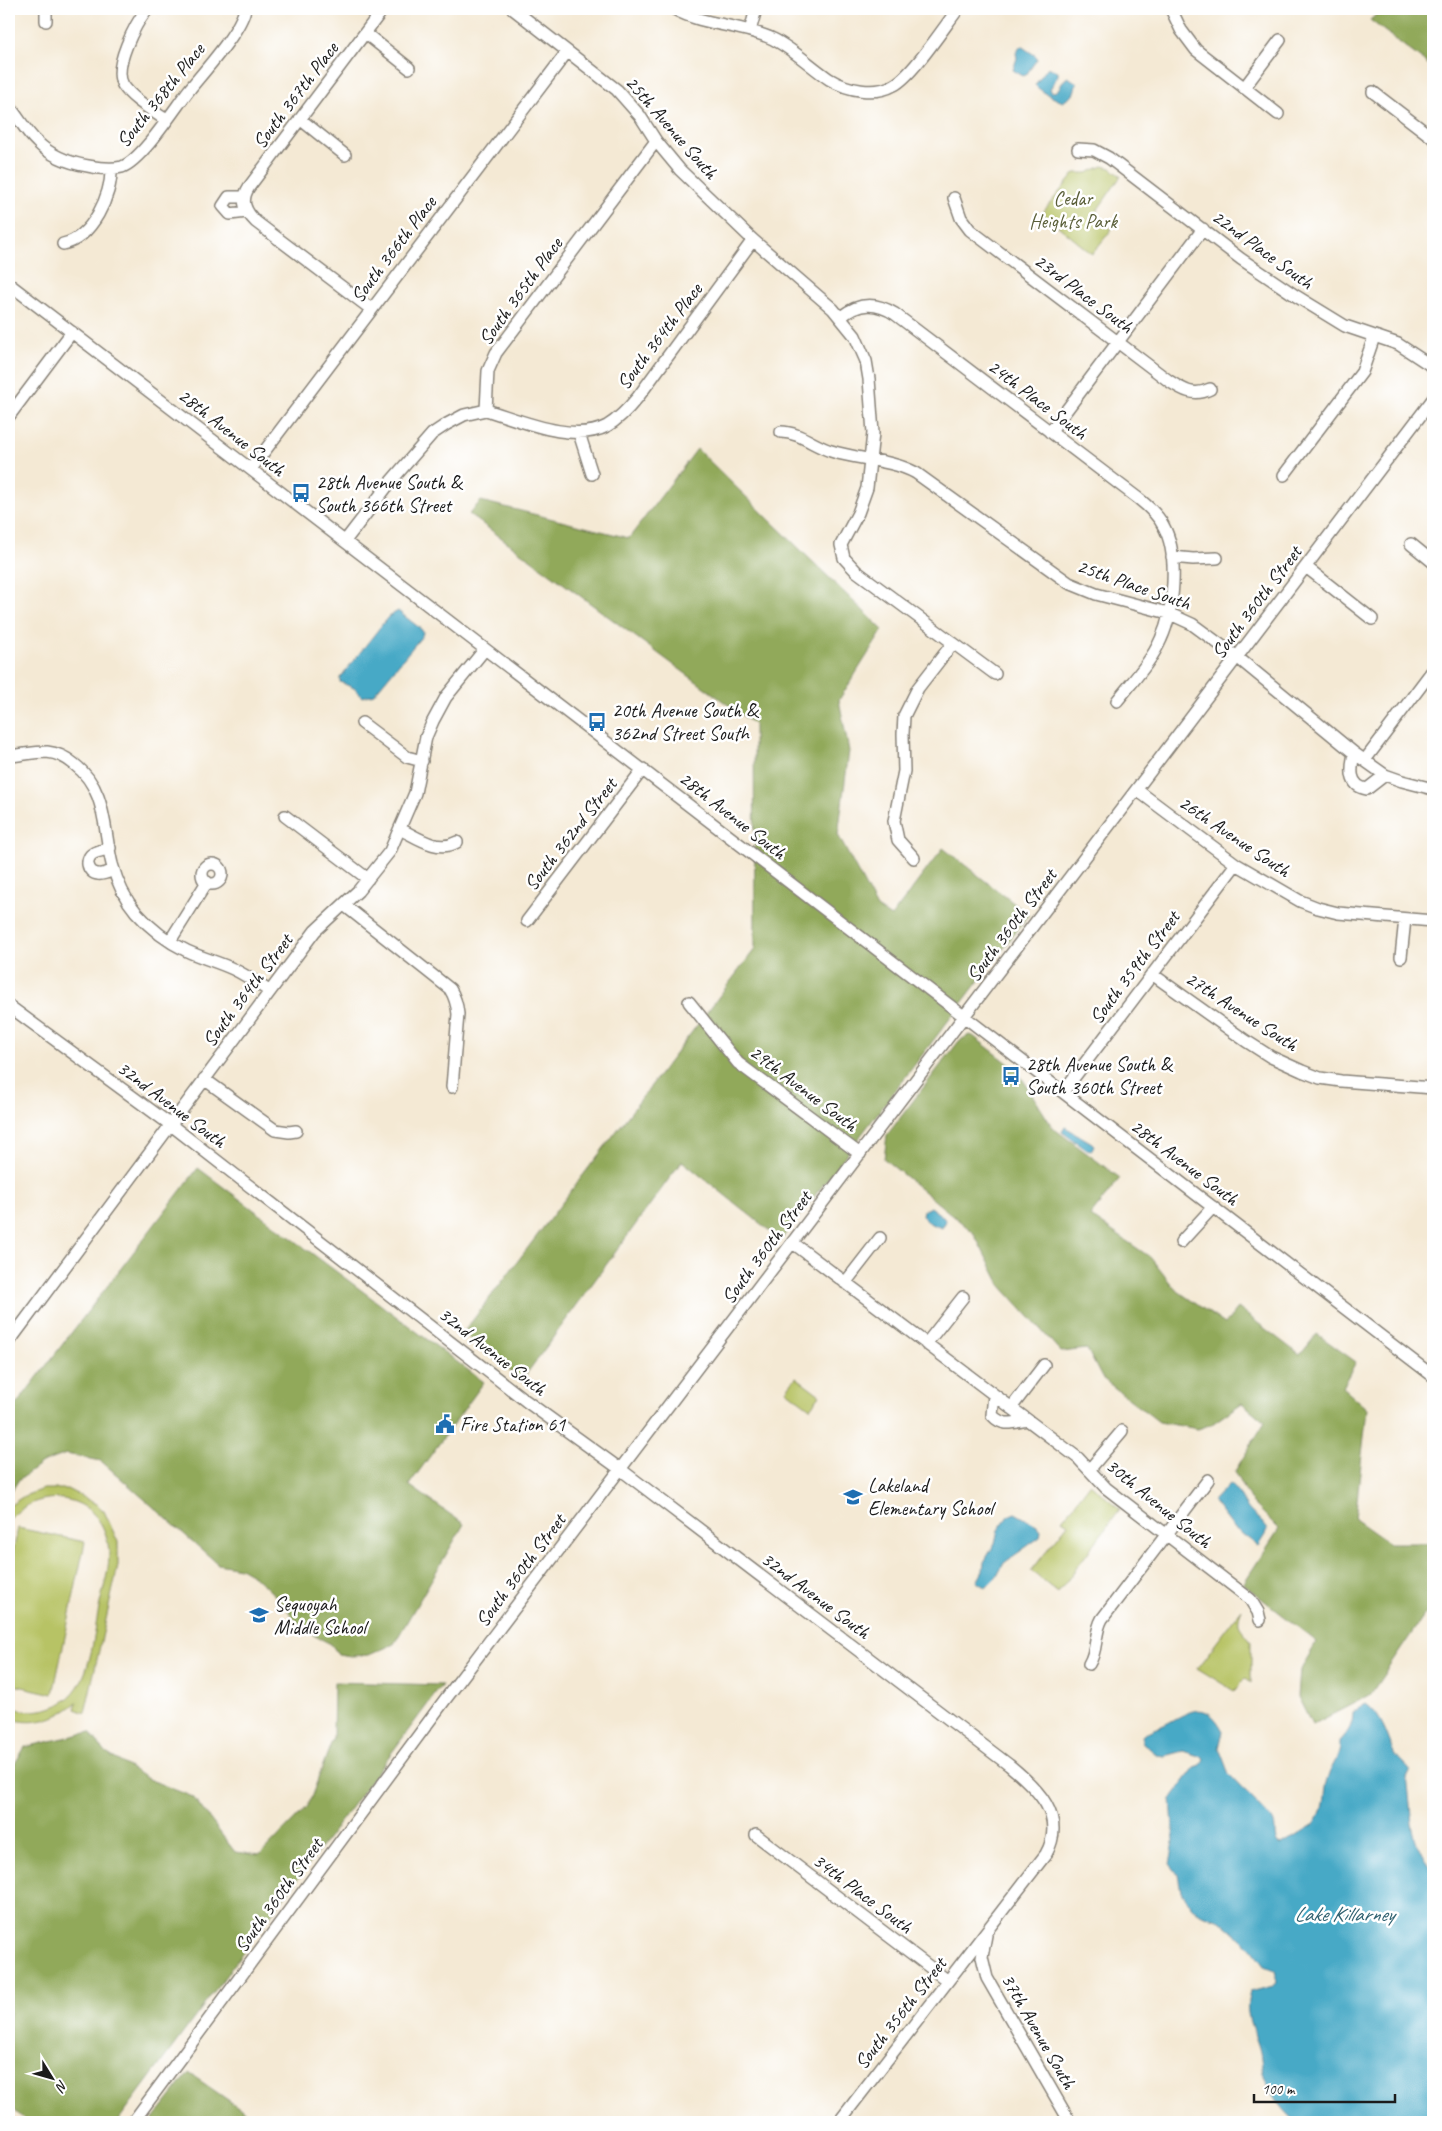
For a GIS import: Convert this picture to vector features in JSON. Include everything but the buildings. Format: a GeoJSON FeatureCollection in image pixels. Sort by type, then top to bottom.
{"type":"FeatureCollection","features":[{"type":"Feature","properties":{"kind":"street"},"geometry":{"type":"LineString","coordinates":[[46,9],[46,21]]}},
{"type":"Feature","properties":{"kind":"street"},"geometry":{"type":"LineString","coordinates":[[147,9],[132,33],[122,66],[121,78],[130,92],[166,120]]}},
{"type":"Feature","properties":{"kind":"street","name":"South 368th Place"},"geometry":{"type":"LineString","coordinates":[[111,168],[123,166],[134,160],[230,36],[241,21],[245,9]]}},
{"type":"Feature","properties":{"kind":"street","name":"South 367th Place"},"geometry":{"type":"LineString","coordinates":[[370,309],[262,226],[245,206],[249,187],[383,9]]}},
{"type":"Feature","properties":{"kind":"street","name":"25th Avenue South"},"geometry":{"type":"LineString","coordinates":[[513,9],[624,97],[640,116],[656,142],[687,177],[753,240],[841,317],[855,336],[868,370],[872,410],[871,459],[862,501],[842,540],[843,556],[848,563],[953,643]]}},
{"type":"Feature","properties":{"kind":"street"},"geometry":{"type":"LineString","coordinates":[[674,9],[704,21],[750,31],[775,40],[829,79],[842,86],[864,91],[889,87],[905,77],[958,9]]}},
{"type":"Feature","properties":{"kind":"street"},"geometry":{"type":"LineString","coordinates":[[750,31],[756,9]]}},
{"type":"Feature","properties":{"kind":"street"},"geometry":{"type":"LineString","coordinates":[[1172,9],[1188,41],[1208,61],[1278,114]]}},
{"type":"Feature","properties":{"kind":"street"},"geometry":{"type":"LineString","coordinates":[[365,33],[409,68]]}},
{"type":"Feature","properties":{"kind":"street"},"geometry":{"type":"LineString","coordinates":[[1244,88],[1280,40]]}},
{"type":"Feature","properties":{"kind":"street","name":"South 366th Place"},"geometry":{"type":"LineString","coordinates":[[251,469],[370,309],[567,52]]}},
{"type":"Feature","properties":{"kind":"street"},"geometry":{"type":"LineString","coordinates":[[1373,92],[1433,138]]}},
{"type":"Feature","properties":{"kind":"street"},"geometry":{"type":"LineString","coordinates":[[9,106],[33,138],[50,152],[72,163],[111,168],[110,191],[101,210],[79,237],[63,244]]}},
{"type":"Feature","properties":{"kind":"street"},"geometry":{"type":"LineString","coordinates":[[300,119],[345,155]]}},
{"type":"Feature","properties":{"kind":"street","name":"South 365th Place"},"geometry":{"type":"LineString","coordinates":[[486,410],[488,372],[496,352],[656,142]]}},
{"type":"Feature","properties":{"kind":"street","name":"22nd Place South"},"geometry":{"type":"LineString","coordinates":[[1078,149],[1094,150],[1109,158],[1296,296],[1345,326],[1398,344],[1433,367]]}},
{"type":"Feature","properties":{"kind":"street","name":"23rd Place South"},"geometry":{"type":"LineString","coordinates":[[954,198],[960,218],[970,230],[1169,381],[1188,392],[1199,394],[1210,389]]}},
{"type":"Feature","properties":{"kind":"street"},"geometry":{"type":"LineString","coordinates":[[1050,432],[1119,343],[1203,229]]}},
{"type":"Feature","properties":{"kind":"street","name":"South 364th Place"},"geometry":{"type":"LineString","coordinates":[[579,433],[592,432],[608,425],[630,407],[753,240]]}},
{"type":"Feature","properties":{"kind":"street","name":"28th Avenue South"},"geometry":{"type":"LineString","coordinates":[[9,284],[1433,1376]]}},
{"type":"Feature","properties":{"kind":"street","name":"24th Place South"},"geometry":{"type":"LineString","coordinates":[[841,317],[848,311],[860,306],[873,305],[888,310],[1150,508],[1166,530],[1172,557],[1168,613],[1158,646],[1116,701]]}},
{"type":"Feature","properties":{"kind":"street"},"geometry":{"type":"LineString","coordinates":[[9,416],[72,332]]}},
{"type":"Feature","properties":{"kind":"street"},"geometry":{"type":"LineString","coordinates":[[1284,475],[1362,372],[1374,337]]}},
{"type":"Feature","properties":{"kind":"street","name":"South 360th Street"},"geometry":{"type":"LineString","coordinates":[[133,2122],[444,1700],[1238,658],[1433,399]]}},
{"type":"Feature","properties":{"kind":"street"},"geometry":{"type":"LineString","coordinates":[[345,541],[392,480],[432,434],[464,415],[486,410],[558,430],[579,433],[592,474]]}},
{"type":"Feature","properties":{"kind":"street","name":"25th Place South"},"geometry":{"type":"LineString","coordinates":[[781,432],[794,434],[832,451],[906,468],[922,476],[1069,583],[1096,594],[1168,613],[1204,632],[1354,753],[1385,775],[1433,789]]}},
{"type":"Feature","properties":{"kind":"street"},"geometry":{"type":"LineString","coordinates":[[1410,544],[1433,562]]}},
{"type":"Feature","properties":{"kind":"street"},"geometry":{"type":"LineString","coordinates":[[1172,557],[1192,559],[1217,558]]}},
{"type":"Feature","properties":{"kind":"street"},"geometry":{"type":"LineString","coordinates":[[1306,567],[1372,619]]}},
{"type":"Feature","properties":{"kind":"street"},"geometry":{"type":"LineString","coordinates":[[914,858],[898,840],[894,821],[904,771],[902,734],[904,716],[913,696],[953,643],[995,674]]}},
{"type":"Feature","properties":{"kind":"street","name":"South 364th Street"},"geometry":{"type":"LineString","coordinates":[[9,1342],[315,931],[368,880],[390,850],[415,793],[426,737],[439,709],[485,649]]}},
{"type":"Feature","properties":{"kind":"street"},"geometry":{"type":"LineString","coordinates":[[1365,760],[1433,670]]}},
{"type":"Feature","properties":{"kind":"street"},"geometry":{"type":"LineString","coordinates":[[362,723],[407,757],[422,761]]}},
{"type":"Feature","properties":{"kind":"street"},"geometry":{"type":"LineString","coordinates":[[9,756],[47,752],[69,760],[78,767],[86,775],[100,799],[114,870],[124,894],[136,911],[150,926],[170,941],[187,951],[235,970],[269,991]]}},
{"type":"Feature","properties":{"kind":"street"},"geometry":{"type":"LineString","coordinates":[[1354,753],[1351,775],[1357,785],[1367,789],[1385,775]]}},
{"type":"Feature","properties":{"kind":"street","name":"South 362nd Street"},"geometry":{"type":"LineString","coordinates":[[527,921],[643,770]]}},
{"type":"Feature","properties":{"kind":"street","name":"26th Avenue South"},"geometry":{"type":"LineString","coordinates":[[1137,790],[1236,864],[1300,901],[1318,908],[1355,915],[1433,921]]}},
{"type":"Feature","properties":{"kind":"street"},"geometry":{"type":"LineString","coordinates":[[284,816],[368,880]]}},
{"type":"Feature","properties":{"kind":"street"},"geometry":{"type":"LineString","coordinates":[[400,829],[439,846],[451,846],[458,842]]}},
{"type":"Feature","properties":{"kind":"street"},"geometry":{"type":"LineString","coordinates":[[110,848],[93,853],[88,860],[88,865],[92,872],[96,874],[114,870]]}},
{"type":"Feature","properties":{"kind":"street","name":"South 359th Street"},"geometry":{"type":"LineString","coordinates":[[1064,1092],[1236,864]]}},
{"type":"Feature","properties":{"kind":"street"},"geometry":{"type":"LineString","coordinates":[[170,941],[207,882]]}},
{"type":"Feature","properties":{"kind":"street"},"geometry":{"type":"LineString","coordinates":[[344,905],[450,989],[453,994],[457,1003],[458,1014],[452,1087]]}},
{"type":"Feature","properties":{"kind":"street"},"geometry":{"type":"LineString","coordinates":[[1401,957],[1404,919]]}},
{"type":"Feature","properties":{"kind":"street","name":"27th Avenue South"},"geometry":{"type":"LineString","coordinates":[[1152,974],[1246,1041],[1271,1057],[1302,1071],[1320,1078],[1340,1081],[1433,1088]]}},
{"type":"Feature","properties":{"kind":"street","name":"29th Avenue South"},"geometry":{"type":"LineString","coordinates":[[689,1002],[738,1063],[860,1154]]}},
{"type":"Feature","properties":{"kind":"street","name":"32nd Avenue South"},"geometry":{"type":"LineString","coordinates":[[9,1006],[171,1125],[511,1390],[620,1469],[1009,1765],[1033,1788],[1045,1804],[1054,1822],[1053,1838],[1050,1846],[990,1927]]}},
{"type":"Feature","properties":{"kind":"street"},"geometry":{"type":"LineString","coordinates":[[204,1079],[275,1130],[296,1131]]}},
{"type":"Feature","properties":{"kind":"street"},"geometry":{"type":"LineString","coordinates":[[1180,1242],[1212,1207]]}},
{"type":"Feature","properties":{"kind":"street"},"geometry":{"type":"LineString","coordinates":[[845,1282],[880,1238]]}},
{"type":"Feature","properties":{"kind":"street","name":"30th Avenue South"},"geometry":{"type":"LineString","coordinates":[[793,1243],[1078,1458],[1106,1488],[1250,1599],[1258,1612],[1260,1620]]}},
{"type":"Feature","properties":{"kind":"street"},"geometry":{"type":"LineString","coordinates":[[926,1344],[963,1297]]}},
{"type":"Feature","properties":{"kind":"street"},"geometry":{"type":"LineString","coordinates":[[1011,1408],[1044,1365]]}},
{"type":"Feature","properties":{"kind":"street"},"geometry":{"type":"LineString","coordinates":[[994,1395],[992,1415],[997,1421],[1005,1424],[1027,1420]]}},
{"type":"Feature","properties":{"kind":"street"},"geometry":{"type":"LineString","coordinates":[[1090,1470],[1122,1431]]}},
{"type":"Feature","properties":{"kind":"street"},"geometry":{"type":"LineString","coordinates":[[1089,1664],[1095,1649],[1097,1628],[1102,1619],[1208,1480]]}},
{"type":"Feature","properties":{"kind":"street","name":"34th Place South"},"geometry":{"type":"LineString","coordinates":[[756,1835],[948,1981]]}},
{"type":"Feature","properties":{"kind":"street","name":"South 356th Street"},"geometry":{"type":"LineString","coordinates":[[839,2122],[990,1927]]}},
{"type":"Feature","properties":{"kind":"street","name":"37th Avenue South"},"geometry":{"type":"LineString","coordinates":[[990,1927],[984,1939],[982,1952],[987,1978],[1070,2122]]}},
{"type":"Feature","properties":{"kind":"green space"},"geometry":{"type":"Polygon","coordinates":[[[1383,9],[1433,9],[1433,68],[1370,20],[1383,9]]]}},
{"type":"Feature","properties":{"kind":"green space","name":"Cedar Heights Park"},"geometry":{"type":"Polygon","coordinates":[[[1103,166],[1111,168],[1121,176],[1094,215],[1112,229],[1092,254],[1042,213],[1075,173],[1087,173],[1103,166]]]}},
{"type":"Feature","properties":{"kind":"green space"},"geometry":{"type":"Polygon","coordinates":[[[697,449],[883,630],[839,700],[849,751],[838,835],[877,908],[891,917],[943,848],[1029,915],[781,1240],[682,1161],[522,1380],[463,1333],[755,949],[754,724],[469,514],[481,501],[629,538],[697,449]]]}},
{"type":"Feature","properties":{"kind":"green space"},"geometry":{"type":"Polygon","coordinates":[[[969,1035],[973,1036],[1017,1070],[1053,1128],[1120,1178],[1090,1216],[1150,1257],[1175,1289],[1225,1324],[1238,1308],[1300,1355],[1317,1334],[1356,1362],[1342,1387],[1367,1409],[1355,1519],[1389,1543],[1433,1543],[1433,1602],[1370,1695],[1312,1725],[1298,1697],[1300,1670],[1317,1642],[1243,1584],[1279,1529],[1250,1500],[1235,1471],[1265,1422],[1242,1403],[1212,1424],[1198,1429],[1159,1422],[1102,1378],[1087,1349],[1061,1352],[1001,1286],[973,1232],[884,1159],[887,1135],[959,1041],[969,1035]]]}},
{"type":"Feature","properties":{"kind":"green space"},"geometry":{"type":"Polygon","coordinates":[[[198,1168],[484,1382],[409,1485],[464,1524],[394,1644],[369,1655],[351,1656],[338,1654],[331,1644],[309,1633],[298,1623],[280,1600],[254,1576],[240,1568],[218,1564],[101,1461],[66,1454],[42,1463],[18,1481],[9,1495],[9,1414],[198,1168]]]}},
{"type":"Feature","properties":{"kind":"green space"},"geometry":{"type":"Polygon","coordinates":[[[796,1377],[820,1395],[810,1408],[786,1390],[796,1377]]]}},
{"type":"Feature","properties":{"kind":"green space"},"geometry":{"type":"Polygon","coordinates":[[[1090,1484],[1120,1509],[1058,1593],[1031,1571],[1068,1524],[1062,1520],[1090,1484]]]}},
{"type":"Feature","properties":{"kind":"green space"},"geometry":{"type":"Polygon","coordinates":[[[43,1489],[67,1489],[96,1504],[104,1511],[118,1542],[118,1566],[85,1713],[75,1709],[77,1702],[53,1717],[27,1722],[9,1718],[9,1706],[29,1711],[50,1708],[64,1702],[82,1680],[91,1652],[109,1560],[108,1544],[103,1527],[94,1514],[81,1505],[67,1500],[52,1499],[36,1502],[22,1509],[9,1520],[9,1506],[24,1496],[43,1489]]]}},
{"type":"Feature","properties":{"kind":"green space"},"geometry":{"type":"Polygon","coordinates":[[[18,1528],[85,1542],[53,1694],[9,1684],[9,1572],[18,1528]]]}},
{"type":"Feature","properties":{"kind":"green space"},"geometry":{"type":"Polygon","coordinates":[[[1242,1609],[1239,1625],[1251,1642],[1251,1683],[1245,1678],[1234,1691],[1197,1668],[1242,1609]]]}},
{"type":"Feature","properties":{"kind":"green space"},"geometry":{"type":"Polygon","coordinates":[[[334,1682],[442,1685],[117,2122],[27,2122],[9,2105],[9,1773],[25,1747],[90,1732],[106,1753],[148,1779],[193,1797],[235,1852],[260,1855],[308,1806],[333,1738],[334,1682]]]}},
{"type":"Feature","properties":{"kind":"green space"},"geometry":{"type":"Polygon","coordinates":[[[189,2073],[260,2122],[151,2122],[189,2073]]]}},
{"type":"Feature","properties":{"kind":"water"},"geometry":{"type":"Polygon","coordinates":[[[1021,46],[1036,56],[1037,59],[1026,75],[1023,76],[1013,70],[1017,58],[1016,53],[1021,46]]]}},
{"type":"Feature","properties":{"kind":"water"},"geometry":{"type":"Polygon","coordinates":[[[1048,67],[1058,72],[1050,89],[1052,92],[1057,91],[1068,77],[1077,83],[1073,95],[1063,102],[1048,95],[1035,85],[1048,67]]]}},
{"type":"Feature","properties":{"kind":"water"},"geometry":{"type":"Polygon","coordinates":[[[398,611],[421,629],[423,632],[422,636],[374,694],[362,697],[354,688],[340,682],[340,678],[388,617],[398,611]]]}},
{"type":"Feature","properties":{"kind":"water"},"geometry":{"type":"Polygon","coordinates":[[[1065,1127],[1092,1143],[1094,1145],[1091,1151],[1062,1132],[1065,1127]]]}},
{"type":"Feature","properties":{"kind":"water"},"geometry":{"type":"Polygon","coordinates":[[[930,1207],[946,1221],[942,1228],[931,1224],[922,1216],[923,1211],[930,1207]]]}},
{"type":"Feature","properties":{"kind":"water"},"geometry":{"type":"Polygon","coordinates":[[[1229,1484],[1235,1488],[1248,1509],[1268,1530],[1258,1546],[1233,1527],[1213,1501],[1229,1484]]]}},
{"type":"Feature","properties":{"kind":"water"},"geometry":{"type":"Polygon","coordinates":[[[1015,1513],[1037,1525],[1041,1530],[1040,1537],[1004,1563],[996,1578],[986,1588],[977,1582],[983,1571],[984,1562],[995,1543],[998,1530],[1008,1516],[1015,1513]]]}},
{"type":"Feature","properties":{"kind":"water","name":"Lake Killarney"},"geometry":{"type":"Polygon","coordinates":[[[1366,1704],[1377,1714],[1396,1756],[1410,1772],[1407,1776],[1412,1826],[1419,1849],[1433,1871],[1433,2122],[1296,2122],[1282,2108],[1267,2084],[1259,2048],[1248,2014],[1250,1992],[1273,1986],[1277,1983],[1274,1971],[1264,1965],[1252,1949],[1220,1920],[1202,1914],[1193,1908],[1181,1891],[1178,1874],[1170,1864],[1174,1841],[1171,1799],[1195,1767],[1201,1765],[1204,1760],[1202,1757],[1183,1751],[1164,1756],[1157,1755],[1142,1742],[1142,1736],[1191,1712],[1198,1710],[1211,1714],[1223,1731],[1219,1748],[1229,1774],[1272,1819],[1275,1826],[1276,1841],[1282,1845],[1313,1826],[1318,1819],[1321,1813],[1328,1777],[1338,1756],[1340,1741],[1350,1728],[1353,1712],[1366,1704]]]}},
{"type":"Feature","properties":{"kind":"place","name":"28th Avenue South & South 366th Street"},"geometry":{"type":"Point","coordinates":[301,493]}},
{"type":"Feature","properties":{"kind":"place","name":"20th Avenue South & 362nd Street South"},"geometry":{"type":"Point","coordinates":[597,722]}},
{"type":"Feature","properties":{"kind":"place","name":"28th Avenue South & South 360th Street"},"geometry":{"type":"Point","coordinates":[1011,1076]}},
{"type":"Feature","properties":{"kind":"place","name":"Fire Station 61"},"geometry":{"type":"Point","coordinates":[445,1424]}},
{"type":"Feature","properties":{"kind":"place","name":"Lakeland Elementary School"},"geometry":{"type":"Point","coordinates":[853,1497]}},
{"type":"Feature","properties":{"kind":"place","name":"Sequoyah Middle School"},"geometry":{"type":"Point","coordinates":[259,1615]}}]}
